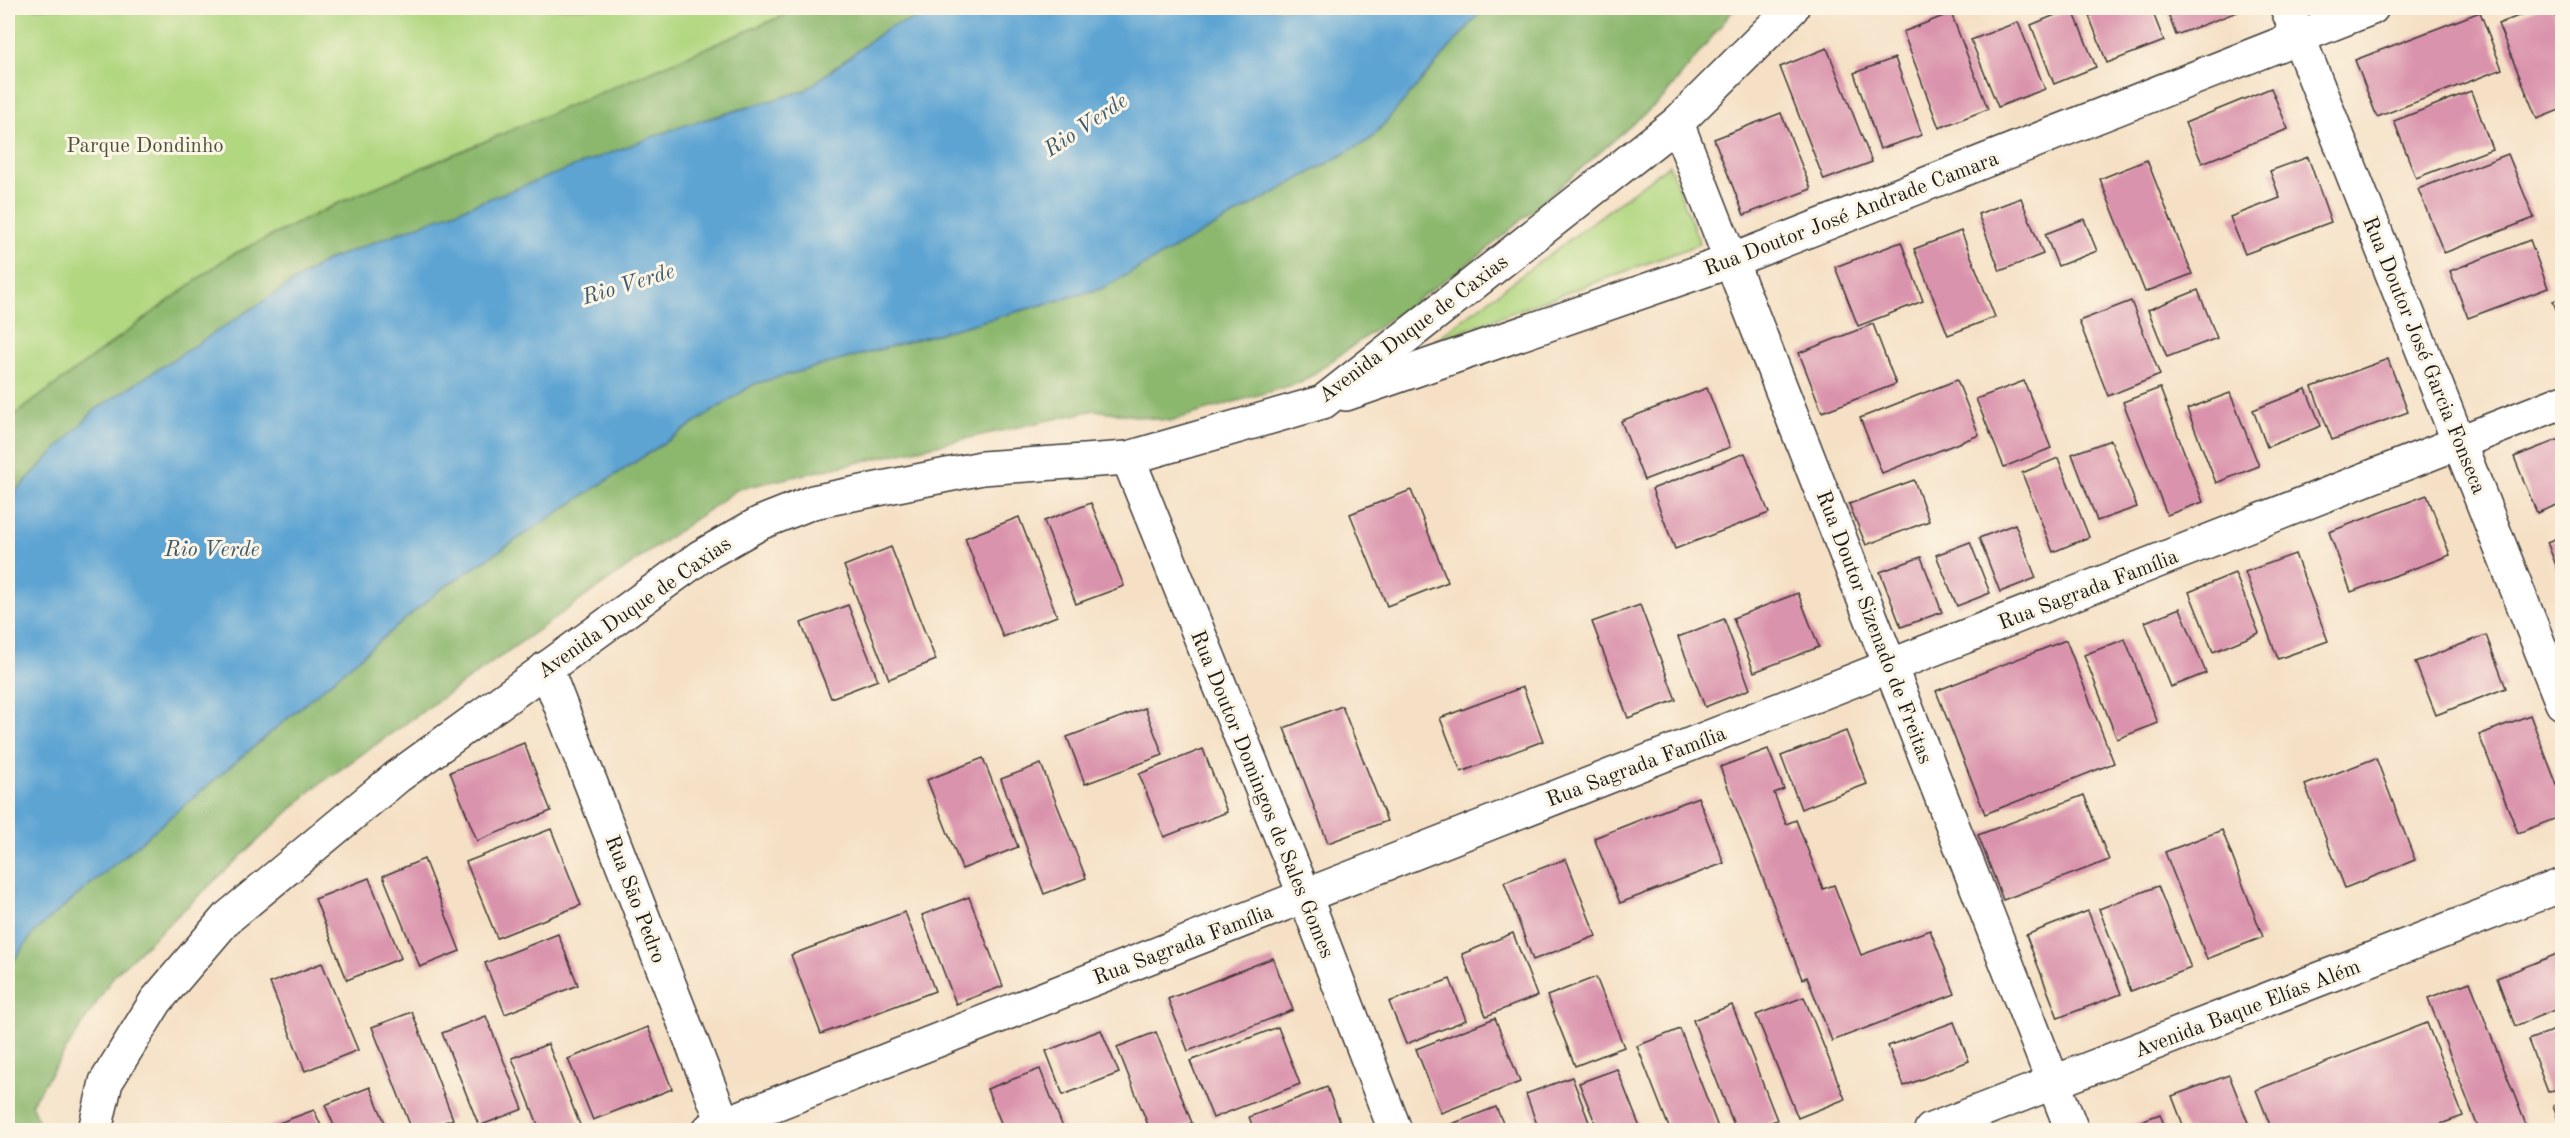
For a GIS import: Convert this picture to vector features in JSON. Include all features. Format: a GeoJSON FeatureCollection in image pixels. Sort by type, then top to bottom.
{"type":"FeatureCollection","features":[{"type":"Feature","properties":{"kind":"street","name":"Avenida Duque de Caxias"},"geometry":{"type":"LineString","coordinates":[[95,1131],[106,1082],[124,1051],[156,1001],[226,919],[396,777],[700,556],[760,523],[813,502],[982,468],[1128,458],[1323,402],[1677,123],[1792,8]]}},
{"type":"Feature","properties":{"kind":"street","name":"Rua Doutor José Andrade Camara"},"geometry":{"type":"LineString","coordinates":[[1323,402],[1731,261],[2293,22],[2372,8]]}},
{"type":"Feature","properties":{"kind":"street","name":"Rua Doutor José Garcia Fonseca"},"geometry":{"type":"LineString","coordinates":[[2293,22],[2562,703]]}},
{"type":"Feature","properties":{"kind":"street","name":"Rua Doutor Sizenado de Freitas"},"geometry":{"type":"LineString","coordinates":[[1677,123],[2072,1131]]}},
{"type":"Feature","properties":{"kind":"street","name":"Rua Sagrada Família"},"geometry":{"type":"LineString","coordinates":[[719,1129],[2562,402]]}},
{"type":"Feature","properties":{"kind":"street","name":"Rua Doutor Domingos de Sales Gomes"},"geometry":{"type":"LineString","coordinates":[[1128,458],[1305,896],[1395,1131]]}},
{"type":"Feature","properties":{"kind":"street","name":"Rua São Pedro"},"geometry":{"type":"LineString","coordinates":[[546,668],[719,1129]]}},
{"type":"Feature","properties":{"kind":"street","name":"Avenida Baque Elías Além"},"geometry":{"type":"LineString","coordinates":[[1931,1131],[2562,885]]}},
{"type":"Feature","properties":{"kind":"green space","name":"Parque Dondinho"},"geometry":{"type":"Polygon","coordinates":[[[8,8],[796,8],[785,15],[343,201],[228,257],[8,420],[8,8]]]}},
{"type":"Feature","properties":{"kind":"green space"},"geometry":{"type":"Polygon","coordinates":[[[796,8],[953,8],[889,27],[804,91],[676,128],[96,409],[8,499],[8,420],[228,257],[343,201],[785,15],[796,8]]]}},
{"type":"Feature","properties":{"kind":"green space"},"geometry":{"type":"Polygon","coordinates":[[[1484,8],[1735,8],[1664,97],[1484,252],[1302,382],[1170,421],[1095,410],[738,489],[314,788],[115,974],[31,1104],[42,1130],[8,1130],[8,969],[34,932],[441,589],[754,384],[1103,288],[1371,139],[1484,8]]]}},
{"type":"Feature","properties":{"kind":"green space"},"geometry":{"type":"Polygon","coordinates":[[[1669,165],[1700,244],[1434,341],[1669,165]]]}},
{"type":"Feature","properties":{"kind":"water","name":"Rio Verde"},"geometry":{"type":"Polygon","coordinates":[[[953,8],[1484,8],[1371,139],[1103,288],[754,384],[441,589],[34,932],[8,969],[8,499],[96,409],[327,260],[676,128],[804,91],[889,27],[953,8]]]}},
{"type":"Feature","properties":{"kind":"building"},"geometry":{"type":"Polygon","coordinates":[[[2072,8],[2096,67],[2054,84],[2031,25],[2072,8]]]}},
{"type":"Feature","properties":{"kind":"building"},"geometry":{"type":"Polygon","coordinates":[[[2112,8],[2151,8],[2164,41],[2107,63],[2089,16],[2112,8]]]}},
{"type":"Feature","properties":{"kind":"building"},"geometry":{"type":"Polygon","coordinates":[[[2166,8],[2238,8],[2240,11],[2176,35],[2166,8]]]}},
{"type":"Feature","properties":{"kind":"building"},"geometry":{"type":"Polygon","coordinates":[[[2539,8],[2552,8],[2562,35],[2562,109],[2537,119],[2498,24],[2539,8]]]}},
{"type":"Feature","properties":{"kind":"building"},"geometry":{"type":"Polygon","coordinates":[[[2480,12],[2502,69],[2377,117],[2355,60],[2480,12]]]}},
{"type":"Feature","properties":{"kind":"building"},"geometry":{"type":"Polygon","coordinates":[[[1951,13],[1988,109],[1939,128],[1903,32],[1951,13]]]}},
{"type":"Feature","properties":{"kind":"building"},"geometry":{"type":"Polygon","coordinates":[[[2018,22],[2045,89],[1998,107],[1971,40],[2018,22]]]}},
{"type":"Feature","properties":{"kind":"building"},"geometry":{"type":"Polygon","coordinates":[[[1827,48],[1872,162],[1824,180],[1780,67],[1827,48]]]}},
{"type":"Feature","properties":{"kind":"building"},"geometry":{"type":"Polygon","coordinates":[[[1895,58],[1922,135],[1880,149],[1854,73],[1895,58]]]}},
{"type":"Feature","properties":{"kind":"building"},"geometry":{"type":"Polygon","coordinates":[[[2271,88],[2288,129],[2202,163],[2185,123],[2271,88]]]}},
{"type":"Feature","properties":{"kind":"building"},"geometry":{"type":"Polygon","coordinates":[[[2471,91],[2492,149],[2416,178],[2394,121],[2471,91]]]}},
{"type":"Feature","properties":{"kind":"building"},"geometry":{"type":"Polygon","coordinates":[[[1781,113],[1811,189],[1744,215],[1714,139],[1781,113]]]}},
{"type":"Feature","properties":{"kind":"building"},"geometry":{"type":"Polygon","coordinates":[[[2508,154],[2534,218],[2444,253],[2418,189],[2508,154]]]}},
{"type":"Feature","properties":{"kind":"building"},"geometry":{"type":"Polygon","coordinates":[[[2308,157],[2331,222],[2245,254],[2230,217],[2280,198],[2270,171],[2308,157]]]}},
{"type":"Feature","properties":{"kind":"building"},"geometry":{"type":"Polygon","coordinates":[[[2147,160],[2192,274],[2145,292],[2100,179],[2147,160]]]}},
{"type":"Feature","properties":{"kind":"building"},"geometry":{"type":"Polygon","coordinates":[[[2021,198],[2043,254],[2000,271],[1978,214],[2021,198]]]}},
{"type":"Feature","properties":{"kind":"building"},"geometry":{"type":"Polygon","coordinates":[[[2084,219],[2097,251],[2058,266],[2045,234],[2084,219]]]}},
{"type":"Feature","properties":{"kind":"building"},"geometry":{"type":"Polygon","coordinates":[[[1961,231],[1995,317],[1948,335],[1914,249],[1961,231]]]}},
{"type":"Feature","properties":{"kind":"building"},"geometry":{"type":"Polygon","coordinates":[[[2530,240],[2548,288],[2468,318],[2450,271],[2530,240]]]}},
{"type":"Feature","properties":{"kind":"building"},"geometry":{"type":"Polygon","coordinates":[[[1901,242],[1923,301],[1858,326],[1835,267],[1901,242]]]}},
{"type":"Feature","properties":{"kind":"building"},"geometry":{"type":"Polygon","coordinates":[[[2198,290],[2217,338],[2167,357],[2148,310],[2198,290]]]}},
{"type":"Feature","properties":{"kind":"building"},"geometry":{"type":"Polygon","coordinates":[[[2562,298],[2562,325],[2553,301],[2562,298]]]}},
{"type":"Feature","properties":{"kind":"building"},"geometry":{"type":"Polygon","coordinates":[[[2131,301],[2160,375],[2108,396],[2079,321],[2131,301]]]}},
{"type":"Feature","properties":{"kind":"building"},"geometry":{"type":"Polygon","coordinates":[[[1873,324],[1896,384],[1822,412],[1799,353],[1873,324]]]}},
{"type":"Feature","properties":{"kind":"building"},"geometry":{"type":"Polygon","coordinates":[[[2388,359],[2408,412],[2332,440],[2312,387],[2388,359]]]}},
{"type":"Feature","properties":{"kind":"building"},"geometry":{"type":"Polygon","coordinates":[[[1957,380],[1979,435],[1882,473],[1860,418],[1957,380]]]}},
{"type":"Feature","properties":{"kind":"building"},"geometry":{"type":"Polygon","coordinates":[[[2024,381],[2051,448],[2004,467],[1976,399],[2024,381]]]}},
{"type":"Feature","properties":{"kind":"building"},"geometry":{"type":"Polygon","coordinates":[[[1707,388],[1730,447],[1644,480],[1621,421],[1707,388]]]}},
{"type":"Feature","properties":{"kind":"building"},"geometry":{"type":"Polygon","coordinates":[[[2160,388],[2203,502],[2167,515],[2123,402],[2160,388]]]}},
{"type":"Feature","properties":{"kind":"building"},"geometry":{"type":"Polygon","coordinates":[[[2306,389],[2321,426],[2267,447],[2253,410],[2306,389]]]}},
{"type":"Feature","properties":{"kind":"building"},"geometry":{"type":"Polygon","coordinates":[[[2230,393],[2259,466],[2216,483],[2187,409],[2230,393]]]}},
{"type":"Feature","properties":{"kind":"building"},"geometry":{"type":"Polygon","coordinates":[[[2562,438],[2562,503],[2537,513],[2514,457],[2562,438]]]}},
{"type":"Feature","properties":{"kind":"building"},"geometry":{"type":"Polygon","coordinates":[[[2111,440],[2137,507],[2097,521],[2072,454],[2111,440]]]}},
{"type":"Feature","properties":{"kind":"building"},"geometry":{"type":"Polygon","coordinates":[[[1745,453],[1769,513],[1675,549],[1652,489],[1745,453]]]}},
{"type":"Feature","properties":{"kind":"building"},"geometry":{"type":"Polygon","coordinates":[[[2058,458],[2089,537],[2053,552],[2022,473],[2058,458]]]}},
{"type":"Feature","properties":{"kind":"building"},"geometry":{"type":"Polygon","coordinates":[[[1914,480],[1929,521],[1866,545],[1849,504],[1914,480]]]}},
{"type":"Feature","properties":{"kind":"building"},"geometry":{"type":"Polygon","coordinates":[[[1411,490],[1448,582],[1387,606],[1350,514],[1411,490]]]}},
{"type":"Feature","properties":{"kind":"building"},"geometry":{"type":"Polygon","coordinates":[[[2427,495],[2450,555],[2351,592],[2329,532],[2427,495]]]}},
{"type":"Feature","properties":{"kind":"building"},"geometry":{"type":"Polygon","coordinates":[[[1091,503],[1124,586],[1076,604],[1044,521],[1091,503]]]}},
{"type":"Feature","properties":{"kind":"building"},"geometry":{"type":"Polygon","coordinates":[[[1019,517],[1057,616],[1003,637],[965,538],[1019,517]]]}},
{"type":"Feature","properties":{"kind":"building"},"geometry":{"type":"Polygon","coordinates":[[[2015,524],[2036,578],[2000,592],[1979,538],[2015,524]]]}},
{"type":"Feature","properties":{"kind":"building"},"geometry":{"type":"Polygon","coordinates":[[[2562,536],[2562,581],[2547,542],[2562,536]]]}},
{"type":"Feature","properties":{"kind":"building"},"geometry":{"type":"Polygon","coordinates":[[[1970,542],[1990,593],[1957,606],[1936,555],[1970,542]]]}},
{"type":"Feature","properties":{"kind":"building"},"geometry":{"type":"Polygon","coordinates":[[[891,547],[936,660],[889,679],[844,566],[891,547]]]}},
{"type":"Feature","properties":{"kind":"building"},"geometry":{"type":"Polygon","coordinates":[[[2295,554],[2328,641],[2278,659],[2245,572],[2295,554]]]}},
{"type":"Feature","properties":{"kind":"building"},"geometry":{"type":"Polygon","coordinates":[[[1921,557],[1942,612],[1901,627],[1880,572],[1921,557]]]}},
{"type":"Feature","properties":{"kind":"building"},"geometry":{"type":"Polygon","coordinates":[[[2235,573],[2259,633],[2213,652],[2189,592],[2235,573]]]}},
{"type":"Feature","properties":{"kind":"building"},"geometry":{"type":"Polygon","coordinates":[[[1798,593],[1819,647],[1754,672],[1733,618],[1798,593]]]}},
{"type":"Feature","properties":{"kind":"building"},"geometry":{"type":"Polygon","coordinates":[[[848,605],[878,680],[831,698],[801,623],[848,605]]]}},
{"type":"Feature","properties":{"kind":"building"},"geometry":{"type":"Polygon","coordinates":[[[1640,605],[1676,700],[1628,718],[1592,622],[1640,605]]]}},
{"type":"Feature","properties":{"kind":"building"},"geometry":{"type":"Polygon","coordinates":[[[2180,608],[2206,673],[2171,687],[2145,622],[2180,608]]]}},
{"type":"Feature","properties":{"kind":"building"},"geometry":{"type":"Polygon","coordinates":[[[1724,619],[1750,689],[1705,707],[1678,637],[1724,619]]]}},
{"type":"Feature","properties":{"kind":"building"},"geometry":{"type":"Polygon","coordinates":[[[2486,635],[2506,688],[2436,715],[2415,662],[2486,635]]]}},
{"type":"Feature","properties":{"kind":"building"},"geometry":{"type":"Polygon","coordinates":[[[2125,639],[2158,723],[2117,739],[2084,655],[2125,639]]]}},
{"type":"Feature","properties":{"kind":"building"},"geometry":{"type":"Polygon","coordinates":[[[2066,640],[2114,763],[1985,814],[1936,691],[2066,640]]]}},
{"type":"Feature","properties":{"kind":"building"},"geometry":{"type":"Polygon","coordinates":[[[1523,687],[1543,741],[1461,772],[1440,718],[1523,687]]]}},
{"type":"Feature","properties":{"kind":"building"},"geometry":{"type":"Polygon","coordinates":[[[1342,706],[1387,821],[1328,843],[1284,728],[1342,706]]]}},
{"type":"Feature","properties":{"kind":"building"},"geometry":{"type":"Polygon","coordinates":[[[1145,708],[1163,755],[1085,784],[1067,737],[1145,708]]]}},
{"type":"Feature","properties":{"kind":"building"},"geometry":{"type":"Polygon","coordinates":[[[2530,715],[2562,798],[2562,816],[2518,833],[2479,735],[2530,715]]]}},
{"type":"Feature","properties":{"kind":"building"},"geometry":{"type":"Polygon","coordinates":[[[1846,731],[1867,784],[1801,809],[1781,756],[1846,731]]]}},
{"type":"Feature","properties":{"kind":"building"},"geometry":{"type":"Polygon","coordinates":[[[524,743],[551,811],[477,841],[450,772],[524,743]]]}},
{"type":"Feature","properties":{"kind":"building"},"geometry":{"type":"Polygon","coordinates":[[[1203,749],[1227,812],[1164,837],[1139,774],[1203,749]]]}},
{"type":"Feature","properties":{"kind":"building"},"geometry":{"type":"Polygon","coordinates":[[[1768,749],[1784,789],[1774,793],[1786,824],[1796,820],[1823,889],[1834,885],[1861,955],[1930,930],[1955,994],[1832,1041],[1807,977],[1802,979],[1720,767],[1768,749]]]}},
{"type":"Feature","properties":{"kind":"building"},"geometry":{"type":"Polygon","coordinates":[[[983,758],[1018,847],[962,869],[927,780],[983,758]]]}},
{"type":"Feature","properties":{"kind":"building"},"geometry":{"type":"Polygon","coordinates":[[[2376,758],[2415,860],[2345,888],[2305,785],[2376,758]]]}},
{"type":"Feature","properties":{"kind":"building"},"geometry":{"type":"Polygon","coordinates":[[[1041,764],[1086,878],[1044,894],[1001,779],[1041,764]]]}},
{"type":"Feature","properties":{"kind":"building"},"geometry":{"type":"Polygon","coordinates":[[[2084,795],[2109,860],[2003,900],[1978,835],[2084,795]]]}},
{"type":"Feature","properties":{"kind":"building"},"geometry":{"type":"Polygon","coordinates":[[[1698,797],[1724,863],[1620,903],[1594,838],[1698,797]]]}},
{"type":"Feature","properties":{"kind":"building"},"geometry":{"type":"Polygon","coordinates":[[[551,829],[581,905],[497,938],[466,862],[551,829]]]}},
{"type":"Feature","properties":{"kind":"building"},"geometry":{"type":"Polygon","coordinates":[[[2222,830],[2263,937],[2207,959],[2165,852],[2222,830]]]}},
{"type":"Feature","properties":{"kind":"building"},"geometry":{"type":"Polygon","coordinates":[[[424,859],[460,951],[420,967],[383,876],[424,859]]]}},
{"type":"Feature","properties":{"kind":"building"},"geometry":{"type":"Polygon","coordinates":[[[1566,859],[1596,936],[1533,960],[1504,882],[1566,859]]]}},
{"type":"Feature","properties":{"kind":"building"},"geometry":{"type":"Polygon","coordinates":[[[369,878],[401,958],[347,980],[315,899],[369,878]]]}},
{"type":"Feature","properties":{"kind":"building"},"geometry":{"type":"Polygon","coordinates":[[[2158,886],[2191,968],[2131,991],[2099,909],[2158,886]]]}},
{"type":"Feature","properties":{"kind":"building"},"geometry":{"type":"Polygon","coordinates":[[[969,897],[1003,986],[956,1004],[922,915],[969,897]]]}},
{"type":"Feature","properties":{"kind":"building"},"geometry":{"type":"Polygon","coordinates":[[[2088,911],[2121,994],[2058,1018],[2026,935],[2088,911]]]}},
{"type":"Feature","properties":{"kind":"building"},"geometry":{"type":"Polygon","coordinates":[[[905,912],[935,991],[821,1034],[791,955],[905,912]]]}},
{"type":"Feature","properties":{"kind":"building"},"geometry":{"type":"Polygon","coordinates":[[[1513,933],[1537,996],[1486,1016],[1462,954],[1513,933]]]}},
{"type":"Feature","properties":{"kind":"building"},"geometry":{"type":"Polygon","coordinates":[[[558,934],[578,985],[505,1014],[485,963],[558,934]]]}},
{"type":"Feature","properties":{"kind":"building"},"geometry":{"type":"Polygon","coordinates":[[[2562,952],[2562,1007],[2515,1026],[2497,978],[2562,952]]]}},
{"type":"Feature","properties":{"kind":"building"},"geometry":{"type":"Polygon","coordinates":[[[1273,958],[1293,1010],[1188,1051],[1168,999],[1273,958]]]}},
{"type":"Feature","properties":{"kind":"building"},"geometry":{"type":"Polygon","coordinates":[[[322,963],[358,1050],[305,1071],[270,983],[322,963]]]}},
{"type":"Feature","properties":{"kind":"building"},"geometry":{"type":"Polygon","coordinates":[[[1596,977],[1624,1047],[1575,1066],[1547,996],[1596,977]]]}},
{"type":"Feature","properties":{"kind":"building"},"geometry":{"type":"Polygon","coordinates":[[[1450,979],[1466,1020],[1406,1044],[1389,1002],[1450,979]]]}},
{"type":"Feature","properties":{"kind":"building"},"geometry":{"type":"Polygon","coordinates":[[[2470,982],[2528,1130],[2479,1130],[2428,998],[2470,982]]]}},
{"type":"Feature","properties":{"kind":"building"},"geometry":{"type":"Polygon","coordinates":[[[1804,997],[1845,1099],[1798,1118],[1756,1015],[1804,997]]]}},
{"type":"Feature","properties":{"kind":"building"},"geometry":{"type":"Polygon","coordinates":[[[1732,1005],[1777,1120],[1749,1130],[1736,1130],[1693,1020],[1732,1005]]]}},
{"type":"Feature","properties":{"kind":"building"},"geometry":{"type":"Polygon","coordinates":[[[412,1012],[453,1119],[423,1130],[412,1130],[372,1027],[412,1012]]]}},
{"type":"Feature","properties":{"kind":"building"},"geometry":{"type":"Polygon","coordinates":[[[486,1016],[523,1109],[479,1126],[442,1033],[486,1016]]]}},
{"type":"Feature","properties":{"kind":"building"},"geometry":{"type":"Polygon","coordinates":[[[1495,1018],[1520,1082],[1441,1113],[1416,1049],[1495,1018]]]}},
{"type":"Feature","properties":{"kind":"building"},"geometry":{"type":"Polygon","coordinates":[[[1954,1022],[1969,1061],[1904,1086],[1888,1046],[1954,1022]]]}},
{"type":"Feature","properties":{"kind":"building"},"geometry":{"type":"Polygon","coordinates":[[[2427,1023],[2463,1116],[2424,1130],[2272,1130],[2256,1090],[2427,1023]]]}},
{"type":"Feature","properties":{"kind":"building"},"geometry":{"type":"Polygon","coordinates":[[[648,1027],[672,1089],[593,1120],[568,1059],[648,1027]]]}},
{"type":"Feature","properties":{"kind":"building"},"geometry":{"type":"Polygon","coordinates":[[[1278,1027],[1300,1084],[1213,1118],[1190,1061],[1278,1027]]]}},
{"type":"Feature","properties":{"kind":"building"},"geometry":{"type":"Polygon","coordinates":[[[2562,1027],[2562,1087],[2548,1092],[2528,1040],[2562,1027]]]}},
{"type":"Feature","properties":{"kind":"building"},"geometry":{"type":"Polygon","coordinates":[[[1680,1029],[1719,1130],[1670,1130],[1637,1046],[1680,1029]]]}},
{"type":"Feature","properties":{"kind":"building"},"geometry":{"type":"Polygon","coordinates":[[[1101,1030],[1119,1073],[1063,1095],[1046,1051],[1101,1030]]]}},
{"type":"Feature","properties":{"kind":"building"},"geometry":{"type":"Polygon","coordinates":[[[1156,1032],[1192,1123],[1173,1130],[1150,1130],[1117,1047],[1156,1032]]]}},
{"type":"Feature","properties":{"kind":"building"},"geometry":{"type":"Polygon","coordinates":[[[548,1044],[582,1130],[540,1130],[512,1058],[548,1044]]]}},
{"type":"Feature","properties":{"kind":"building"},"geometry":{"type":"Polygon","coordinates":[[[1040,1069],[1064,1130],[1004,1130],[987,1089],[1040,1069]]]}},
{"type":"Feature","properties":{"kind":"building"},"geometry":{"type":"Polygon","coordinates":[[[1617,1069],[1641,1130],[1598,1130],[1579,1083],[1617,1069]]]}},
{"type":"Feature","properties":{"kind":"building"},"geometry":{"type":"Polygon","coordinates":[[[2229,1075],[2251,1130],[2185,1130],[2172,1096],[2229,1075]]]}},
{"type":"Feature","properties":{"kind":"building"},"geometry":{"type":"Polygon","coordinates":[[[1572,1077],[1592,1130],[1539,1130],[1526,1094],[1572,1077]]]}},
{"type":"Feature","properties":{"kind":"building"},"geometry":{"type":"Polygon","coordinates":[[[370,1087],[388,1130],[336,1130],[325,1105],[370,1087]]]}},
{"type":"Feature","properties":{"kind":"building"},"geometry":{"type":"Polygon","coordinates":[[[1327,1087],[1343,1130],[1254,1130],[1249,1117],[1327,1087]]]}},
{"type":"Feature","properties":{"kind":"building"},"geometry":{"type":"Polygon","coordinates":[[[2562,1103],[2562,1130],[2553,1106],[2562,1103]]]}},
{"type":"Feature","properties":{"kind":"building"},"geometry":{"type":"Polygon","coordinates":[[[1496,1107],[1506,1130],[1436,1130],[1496,1107]]]}},
{"type":"Feature","properties":{"kind":"building"},"geometry":{"type":"Polygon","coordinates":[[[314,1110],[323,1130],[260,1130],[314,1110]]]}},
{"type":"Feature","properties":{"kind":"building"},"geometry":{"type":"Polygon","coordinates":[[[2160,1114],[2166,1130],[2117,1130],[2160,1114]]]}}]}
